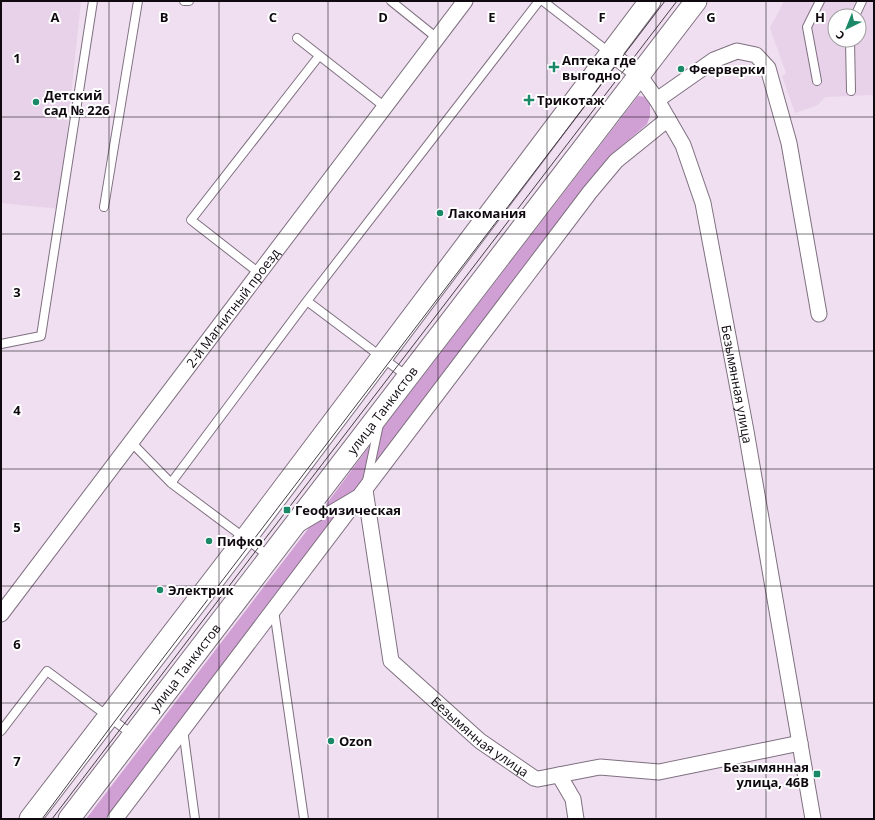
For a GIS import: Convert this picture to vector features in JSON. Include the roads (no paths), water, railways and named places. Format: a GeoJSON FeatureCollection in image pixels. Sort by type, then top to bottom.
{"type":"FeatureCollection","features":[{"type":"Feature","properties":{"kind":"main road"},"geometry":{"type":"LineString","coordinates":[[30,819],[245,539],[650,1]]}},
{"type":"Feature","properties":{"kind":"main road","name":"улица Танкистов"},"geometry":{"type":"LineString","coordinates":[[69,819],[289,534],[696,1]]}},
{"type":"Feature","properties":{"kind":"street","name":"2-й Магнитный проезд"},"geometry":{"type":"LineString","coordinates":[[1,614],[465,1]]}},
{"type":"Feature","properties":{"kind":"street"},"geometry":{"type":"LineString","coordinates":[[657,100],[714,60],[737,51],[756,55],[768,68],[789,143],[819,314]]}},
{"type":"Feature","properties":{"kind":"street","name":"Безымянная улица"},"geometry":{"type":"LineString","coordinates":[[610,53],[638,76],[657,100],[683,145],[703,204],[746,431],[813,819]]}},
{"type":"Feature","properties":{"kind":"street"},"geometry":{"type":"LineString","coordinates":[[115,819],[590,192],[616,161],[668,119]]}},
{"type":"Feature","properties":{"kind":"street","name":"Безымянная улица"},"geometry":{"type":"LineString","coordinates":[[365,490],[391,661],[480,741],[534,778],[538,780],[600,766],[659,772],[800,743]]}},
{"type":"Feature","properties":{"kind":"street"},"geometry":{"type":"LineString","coordinates":[[559,775],[573,799],[576,819]]}},
{"type":"Feature","properties":{"kind":"lane"},"geometry":{"type":"LineString","coordinates":[[1,344],[41,336],[93,1]]}},
{"type":"Feature","properties":{"kind":"lane"},"geometry":{"type":"LineString","coordinates":[[104,207],[138,1]]}},
{"type":"Feature","properties":{"kind":"lane"},"geometry":{"type":"LineString","coordinates":[[184,1],[189,1]]}},
{"type":"Feature","properties":{"kind":"lane"},"geometry":{"type":"LineString","coordinates":[[391,1],[437,38]]}},
{"type":"Feature","properties":{"kind":"lane"},"geometry":{"type":"LineString","coordinates":[[171,483],[307,301],[539,1]]}},
{"type":"Feature","properties":{"kind":"lane"},"geometry":{"type":"LineString","coordinates":[[543,1],[610,53]]}},
{"type":"Feature","properties":{"kind":"lane"},"geometry":{"type":"LineString","coordinates":[[816,81],[807,26],[820,1]]}},
{"type":"Feature","properties":{"kind":"lane"},"geometry":{"type":"LineString","coordinates":[[297,38],[385,107]]}},
{"type":"Feature","properties":{"kind":"lane"},"geometry":{"type":"LineString","coordinates":[[850,48],[851,91]]}},
{"type":"Feature","properties":{"kind":"lane"},"geometry":{"type":"LineString","coordinates":[[259,273],[191,220],[319,56]]}},
{"type":"Feature","properties":{"kind":"lane"},"geometry":{"type":"LineString","coordinates":[[307,301],[408,377]]}},
{"type":"Feature","properties":{"kind":"lane"},"geometry":{"type":"LineString","coordinates":[[289,534],[365,490],[382,411]]}},
{"type":"Feature","properties":{"kind":"lane"},"geometry":{"type":"LineString","coordinates":[[131,442],[171,483],[270,558]]}},
{"type":"Feature","properties":{"kind":"lane"},"geometry":{"type":"LineString","coordinates":[[274,609],[304,819]]}},
{"type":"Feature","properties":{"kind":"lane"},"geometry":{"type":"LineString","coordinates":[[1,731],[47,671],[134,736]]}},
{"type":"Feature","properties":{"kind":"lane"},"geometry":{"type":"LineString","coordinates":[[183,729],[195,819]]}},
{"type":"Feature","properties":{"kind":"tram line"},"geometry":{"type":"LineString","coordinates":[[42,819],[115,721],[665,1]]}},
{"type":"Feature","properties":{"kind":"tram line"},"geometry":{"type":"LineString","coordinates":[[52,819],[677,1]]}},
{"type":"Feature","properties":{"kind":"place","name":"Аптека где выгодно"},"geometry":{"type":"Point","coordinates":[554,67]}},
{"type":"Feature","properties":{"kind":"place","name":"Феерверки"},"geometry":{"type":"Point","coordinates":[681,69]}},
{"type":"Feature","properties":{"kind":"place","name":"Трикотаж"},"geometry":{"type":"Point","coordinates":[529,100]}},
{"type":"Feature","properties":{"kind":"place","name":"Детский сад № 226"},"geometry":{"type":"Point","coordinates":[36,102]}},
{"type":"Feature","properties":{"kind":"place","name":"Лакомания"},"geometry":{"type":"Point","coordinates":[440,213]}},
{"type":"Feature","properties":{"kind":"place","name":"Геофизическая"},"geometry":{"type":"Point","coordinates":[287,510]}},
{"type":"Feature","properties":{"kind":"place","name":"Пифко"},"geometry":{"type":"Point","coordinates":[209,541]}},
{"type":"Feature","properties":{"kind":"place","name":"Электрик"},"geometry":{"type":"Point","coordinates":[160,590]}},
{"type":"Feature","properties":{"kind":"place","name":"Ozon"},"geometry":{"type":"Point","coordinates":[331,741]}},
{"type":"Feature","properties":{"kind":"place","name":"Безымянная улица, 46В"},"geometry":{"type":"Point","coordinates":[817,774]}}]}
